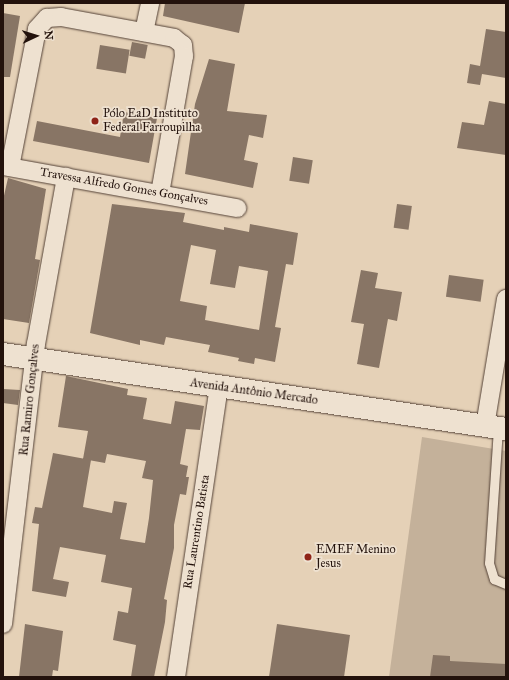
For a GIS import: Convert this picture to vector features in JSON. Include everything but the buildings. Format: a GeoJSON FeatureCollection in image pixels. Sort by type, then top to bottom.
{"type":"FeatureCollection","features":[{"type":"Feature","properties":{"kind":"street"},"geometry":{"type":"LineString","coordinates":[[144,32],[150,3]]}},
{"type":"Feature","properties":{"kind":"street"},"geometry":{"type":"LineString","coordinates":[[7,166],[38,29],[46,18],[61,17],[174,38],[183,45],[184,56],[160,193]]}},
{"type":"Feature","properties":{"kind":"street","name":"Travessa Alfredo Gomes Gonçalves"},"geometry":{"type":"LineString","coordinates":[[7,166],[237,208]]}},
{"type":"Feature","properties":{"kind":"street","name":"Rua Ramiro Gonçalves"},"geometry":{"type":"LineString","coordinates":[[3,624],[36,359],[66,177]]}},
{"type":"Feature","properties":{"kind":"street"},"geometry":{"type":"LineString","coordinates":[[496,428],[506,299]]}},
{"type":"Feature","properties":{"kind":"street","name":"Avenida Antônio Mercado"},"geometry":{"type":"LineString","coordinates":[[3,354],[496,428]]}},
{"type":"Feature","properties":{"kind":"street","name":"Rua Laurentino Batista"},"geometry":{"type":"LineString","coordinates":[[176,677],[219,387]]}},
{"type":"Feature","properties":{"kind":"lane"},"geometry":{"type":"LineString","coordinates":[[496,428],[489,563],[494,579],[506,584]]}},
{"type":"Feature","properties":{"kind":"shaded area"},"geometry":{"type":"Polygon","coordinates":[[[422,437],[506,451],[506,677],[389,677],[422,437]]]}},
{"type":"Feature","properties":{"kind":"place","name":"Pólo EaD Instituto Federal Farroupilha"},"geometry":{"type":"Point","coordinates":[95,121]}},
{"type":"Feature","properties":{"kind":"place","name":"EMEF Menino Jesus"},"geometry":{"type":"Point","coordinates":[308,557]}}]}
